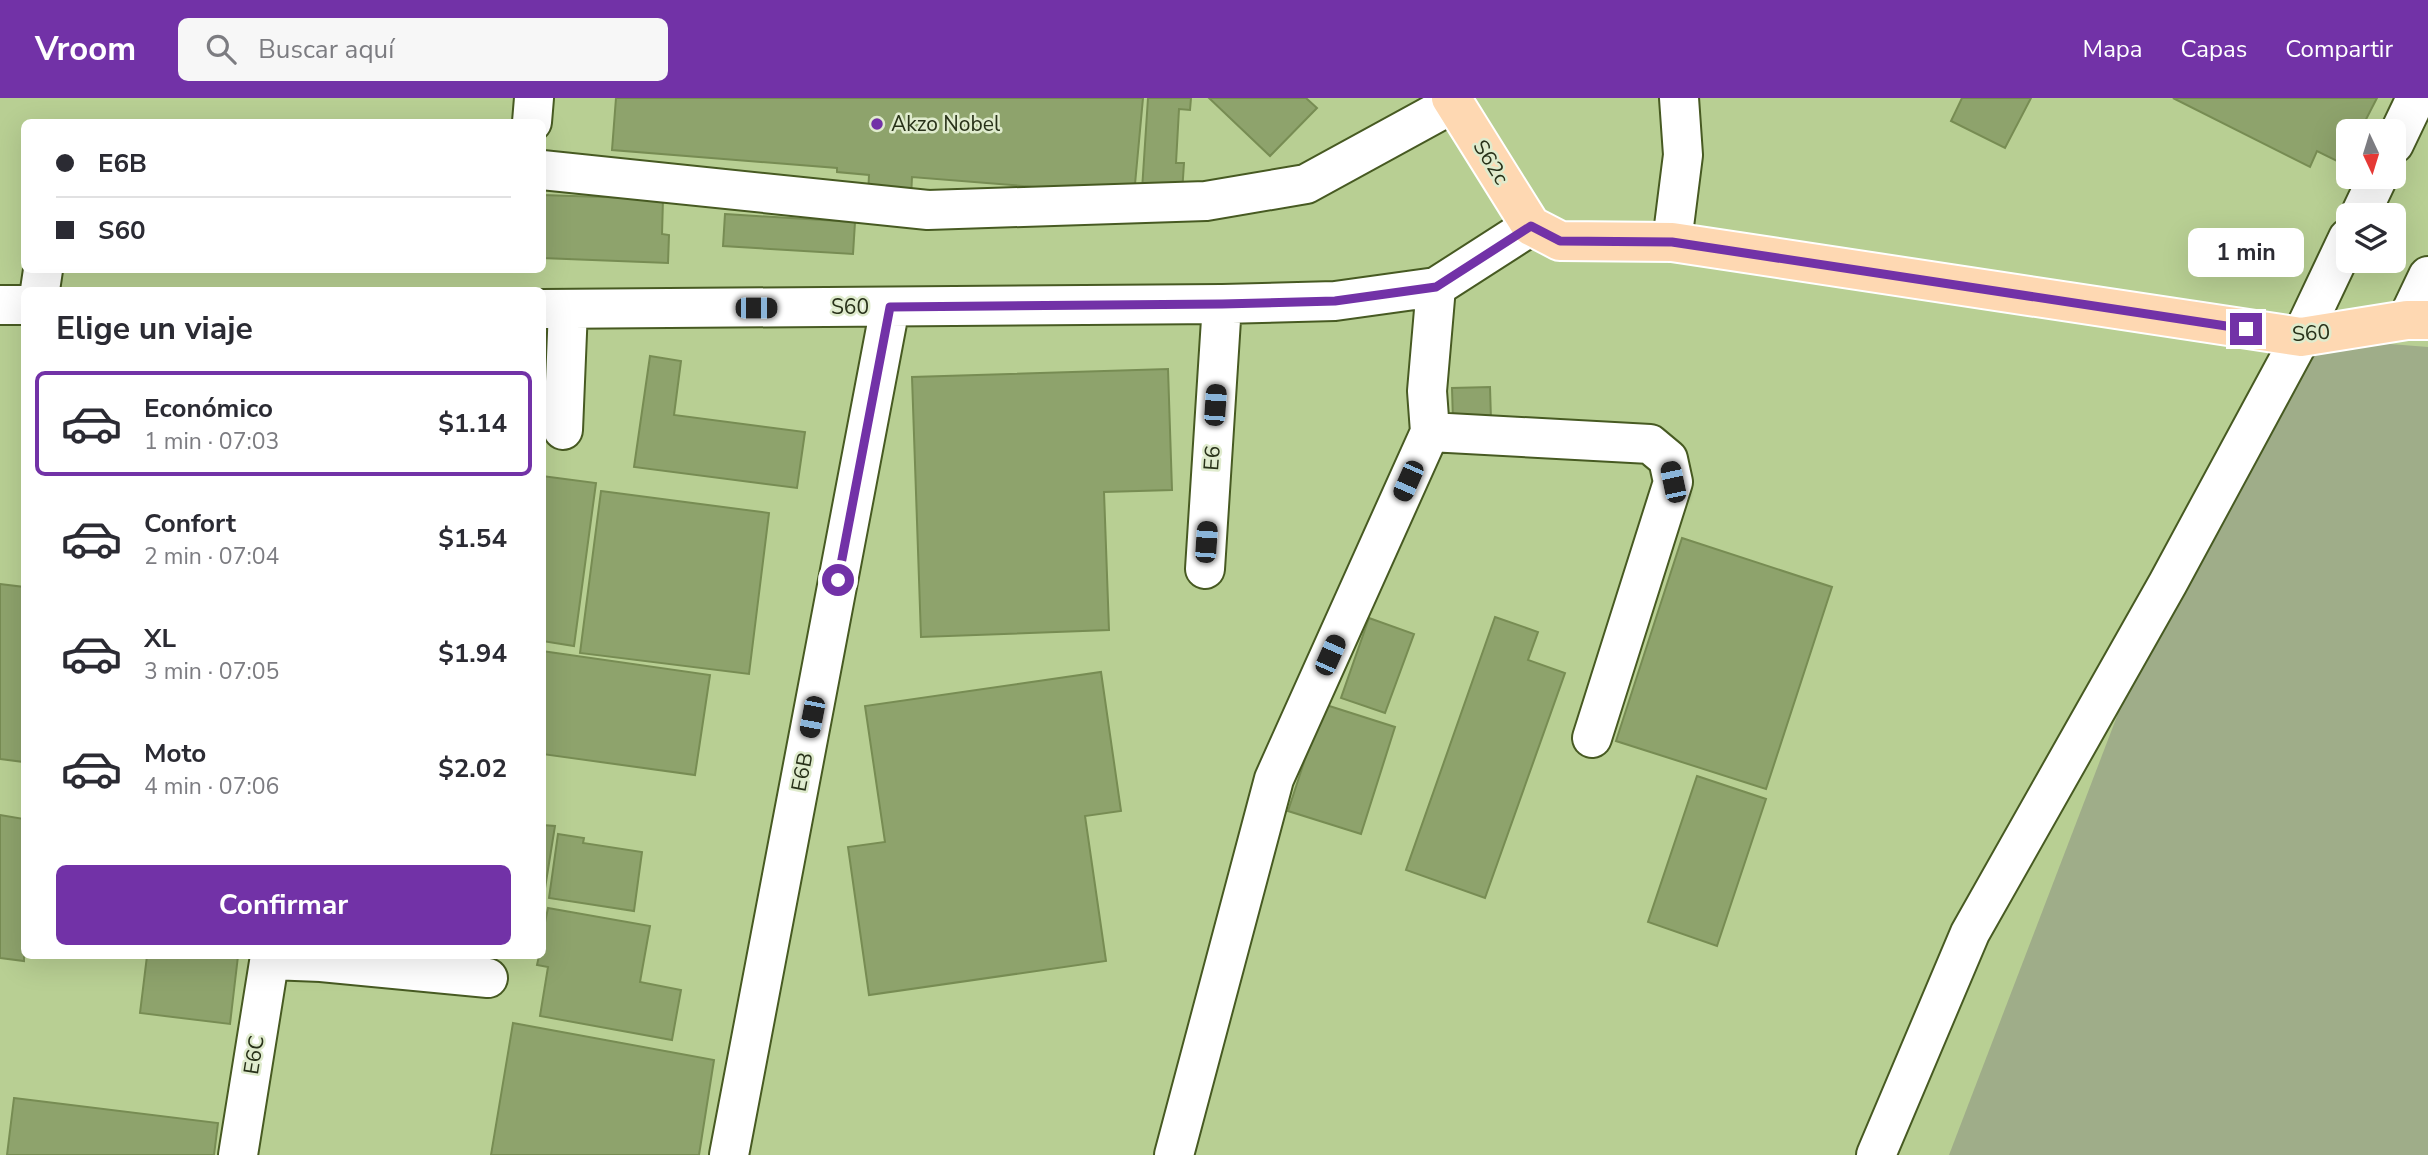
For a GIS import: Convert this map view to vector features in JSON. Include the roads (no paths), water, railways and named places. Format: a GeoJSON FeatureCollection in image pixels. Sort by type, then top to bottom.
{"type":"FeatureCollection","features":[{"type":"Feature","properties":{"kind":"main road","name":"S62c"},"geometry":{"type":"LineString","coordinates":[[1452,100],[1531,226]]}},
{"type":"Feature","properties":{"kind":"main road","name":"S60"},"geometry":{"type":"LineString","coordinates":[[1531,226],[1560,241],[1672,242],[2301,337],[2417,320]]}},
{"type":"Feature","properties":{"kind":"street"},"geometry":{"type":"LineString","coordinates":[[532,119],[534,98]]}},
{"type":"Feature","properties":{"kind":"street"},"geometry":{"type":"LineString","coordinates":[[1672,242],[1683,155],[1679,98]]}},
{"type":"Feature","properties":{"kind":"street"},"geometry":{"type":"LineString","coordinates":[[2406,119],[2416,98]]}},
{"type":"Feature","properties":{"kind":"street"},"geometry":{"type":"LineString","coordinates":[[546,170],[928,210],[1206,201],[1306,184],[1452,100]]}},
{"type":"Feature","properties":{"kind":"street","name":"S60"},"geometry":{"type":"LineString","coordinates":[[555,309],[1335,301],[1436,287],[1531,226]]}},
{"type":"Feature","properties":{"kind":"street"},"geometry":{"type":"LineString","coordinates":[[1876,1155],[1970,933],[2168,583],[2301,337],[2336,263]]}},
{"type":"Feature","properties":{"kind":"street"},"geometry":{"type":"LineString","coordinates":[[2417,320],[2428,276]]}},
{"type":"Feature","properties":{"kind":"street"},"geometry":{"type":"LineString","coordinates":[[1174,1155],[1274,779],[1430,432],[1427,391],[1436,287]]}},
{"type":"Feature","properties":{"kind":"street","name":"E6"},"geometry":{"type":"LineString","coordinates":[[1205,569],[1222,304]]}},
{"type":"Feature","properties":{"kind":"street"},"geometry":{"type":"LineString","coordinates":[[0,305],[21,305]]}},
{"type":"Feature","properties":{"kind":"street","name":"E6B"},"geometry":{"type":"LineString","coordinates":[[729,1155],[890,307]]}},
{"type":"Feature","properties":{"kind":"street"},"geometry":{"type":"LineString","coordinates":[[555,309],[563,430]]}},
{"type":"Feature","properties":{"kind":"street"},"geometry":{"type":"LineString","coordinates":[[1430,432],[1650,443],[1668,459],[1673,482],[1592,738]]}},
{"type":"Feature","properties":{"kind":"street","name":"E6C"},"geometry":{"type":"LineString","coordinates":[[238,1155],[270,959]]}},
{"type":"Feature","properties":{"kind":"street"},"geometry":{"type":"LineString","coordinates":[[283,959],[488,978]]}},
{"type":"Feature","properties":{"kind":"place","name":"Akzo Nobel"},"geometry":{"type":"Point","coordinates":[877,124]}}]}
